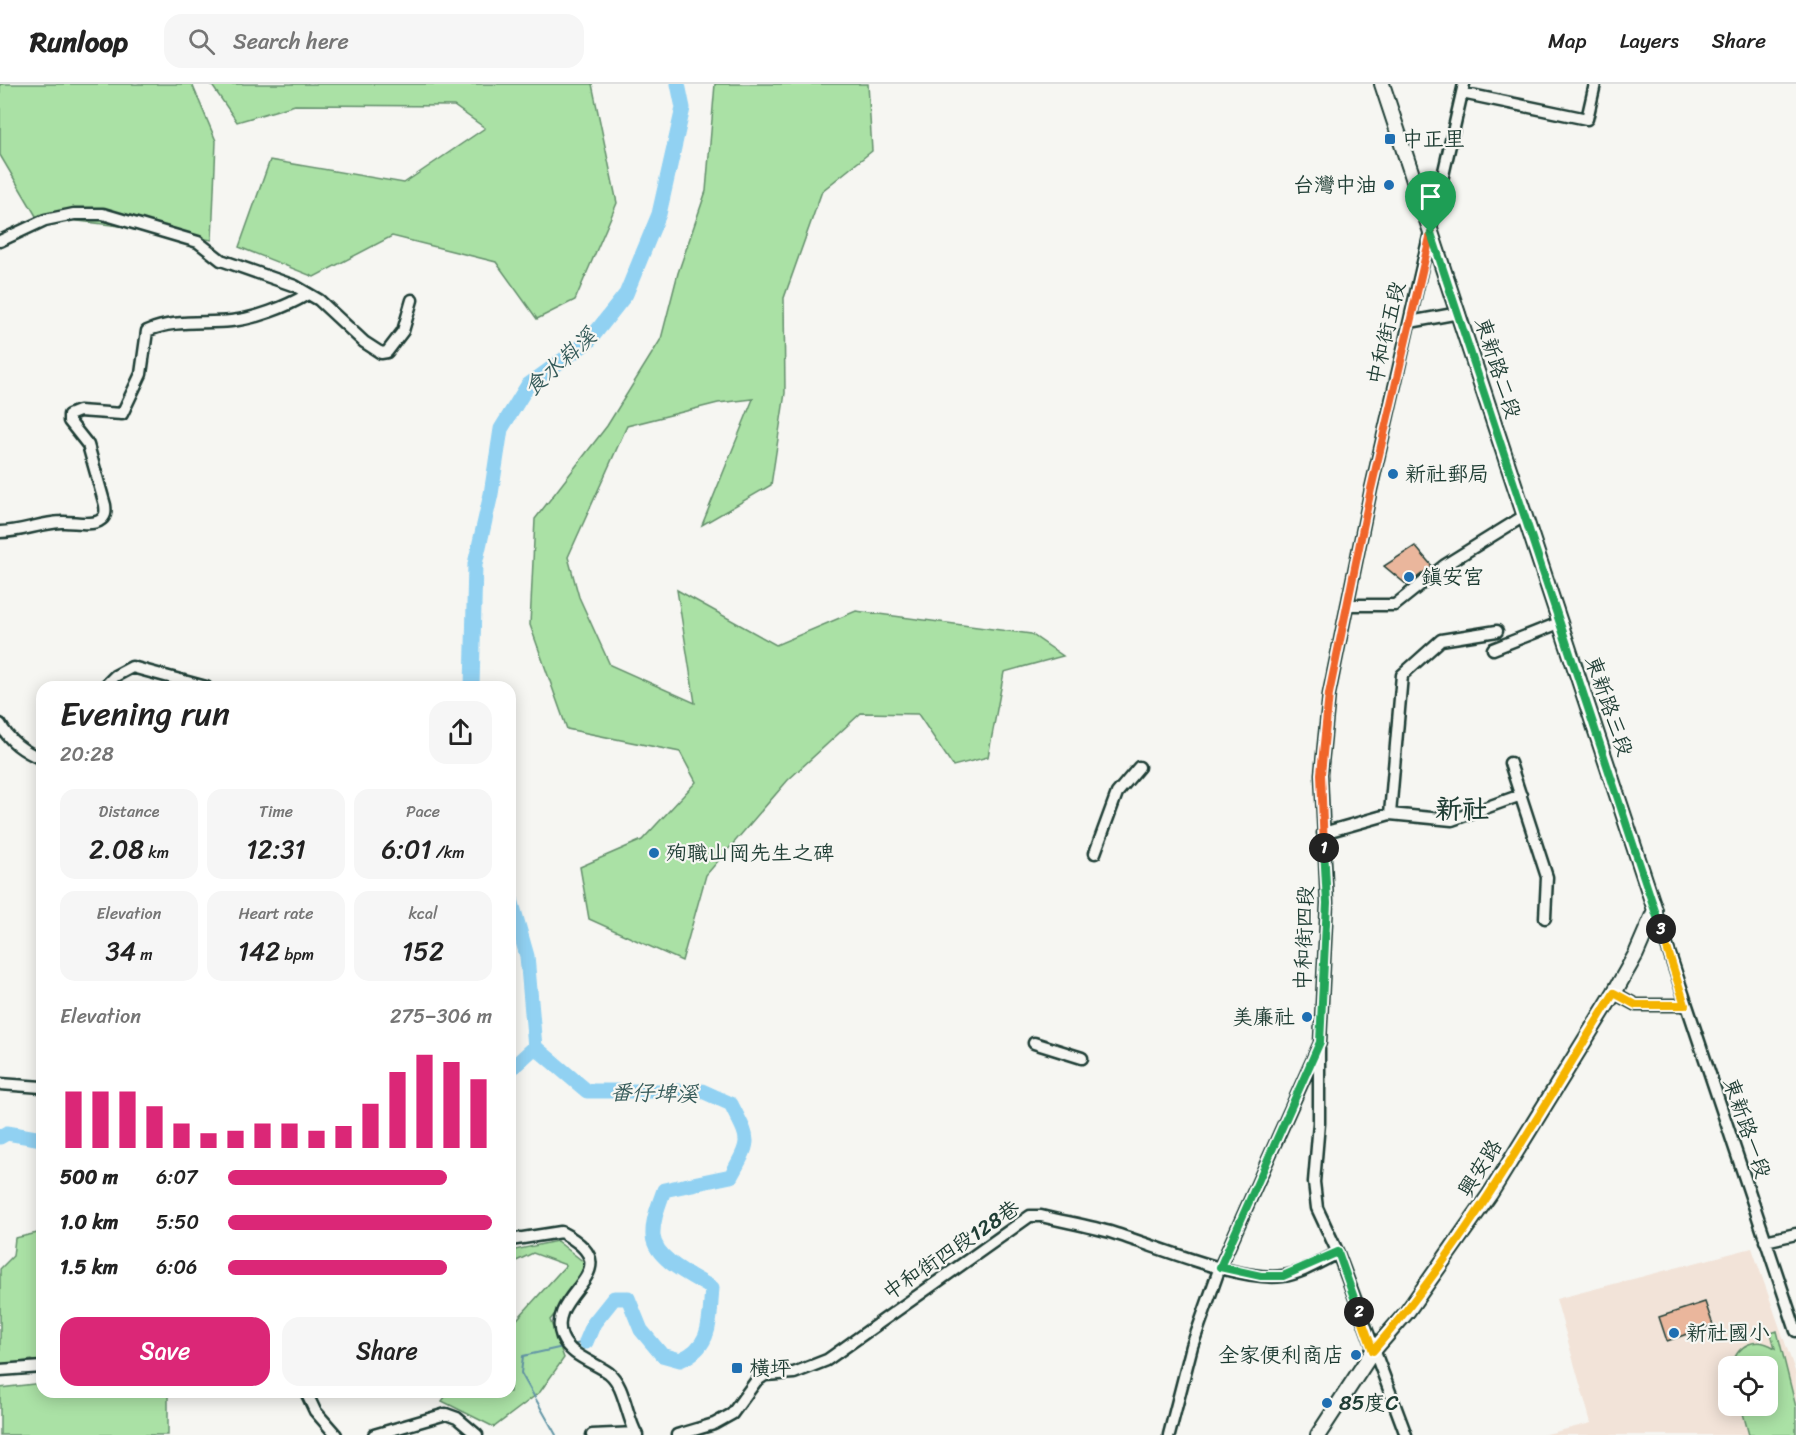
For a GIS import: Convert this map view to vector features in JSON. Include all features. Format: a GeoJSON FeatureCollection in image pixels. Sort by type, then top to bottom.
{"type":"FeatureCollection","features":[{"type":"Feature","properties":{"kind":"main road"},"geometry":{"type":"LineString","coordinates":[[1382,84],[1431,233]]}},
{"type":"Feature","properties":{"kind":"main road","name":"東新路二段"},"geometry":{"type":"LineString","coordinates":[[1431,233],[1524,516]]}},
{"type":"Feature","properties":{"kind":"main road","name":"東新路三段"},"geometry":{"type":"LineString","coordinates":[[1524,516],[1655,910]]}},
{"type":"Feature","properties":{"kind":"main road","name":"興安路"},"geometry":{"type":"LineString","coordinates":[[1322,1434],[1373,1351],[1407,1312],[1490,1194],[1614,993],[1636,954],[1655,910]]}},
{"type":"Feature","properties":{"kind":"street"},"geometry":{"type":"LineString","coordinates":[[1463,88],[1587,119],[1595,84]]}},
{"type":"Feature","properties":{"kind":"street","name":"中和街五段"},"geometry":{"type":"LineString","coordinates":[[1371,489],[1463,88]]}},
{"type":"Feature","properties":{"kind":"street"},"geometry":{"type":"LineString","coordinates":[[0,241],[45,220],[74,214],[103,214],[198,242],[221,260],[295,286],[306,295],[319,300],[364,342],[381,353],[387,352],[403,331],[412,300]]}},
{"type":"Feature","properties":{"kind":"street"},"geometry":{"type":"LineString","coordinates":[[0,532],[13,532],[59,522],[95,522],[102,519],[106,513],[105,505],[88,446],[69,421],[69,415],[79,411],[122,414],[141,374],[147,331],[192,321],[232,321],[289,305],[306,295]]}},
{"type":"Feature","properties":{"kind":"street"},"geometry":{"type":"LineString","coordinates":[[1410,322],[1459,313]]}},
{"type":"Feature","properties":{"kind":"street","name":"中和街四段"},"geometry":{"type":"LineString","coordinates":[[1169,1435],[1191,1346],[1220,1267],[1320,1042],[1327,903],[1321,774],[1329,694],[1371,489]]}},
{"type":"Feature","properties":{"kind":"street"},"geometry":{"type":"LineString","coordinates":[[1347,605],[1395,605],[1445,566],[1524,516]]}},
{"type":"Feature","properties":{"kind":"street"},"geometry":{"type":"LineString","coordinates":[[1493,649],[1559,623]]}},
{"type":"Feature","properties":{"kind":"street"},"geometry":{"type":"LineString","coordinates":[[1390,814],[1402,675],[1441,640],[1497,631]]}},
{"type":"Feature","properties":{"kind":"street"},"geometry":{"type":"LineString","coordinates":[[110,681],[132,667],[184,681]]}},
{"type":"Feature","properties":{"kind":"street"},"geometry":{"type":"LineString","coordinates":[[0,724],[7,738],[25,752],[36,757]]}},
{"type":"Feature","properties":{"kind":"street"},"geometry":{"type":"LineString","coordinates":[[1510,763],[1547,877],[1545,918]]}},
{"type":"Feature","properties":{"kind":"street"},"geometry":{"type":"LineString","coordinates":[[1095,853],[1117,793],[1139,767]]}},
{"type":"Feature","properties":{"kind":"street"},"geometry":{"type":"LineString","coordinates":[[1323,833],[1390,814],[1452,820],[1521,795]]}},
{"type":"Feature","properties":{"kind":"street"},"geometry":{"type":"LineString","coordinates":[[1614,993],[1636,1005],[1685,1005],[1655,910]]}},
{"type":"Feature","properties":{"kind":"street","name":"東新路一段"},"geometry":{"type":"LineString","coordinates":[[1685,1005],[1796,1331]]}},
{"type":"Feature","properties":{"kind":"street"},"geometry":{"type":"LineString","coordinates":[[1320,1042],[1314,1182],[1317,1208],[1338,1252],[1406,1435]]}},
{"type":"Feature","properties":{"kind":"street"},"geometry":{"type":"LineString","coordinates":[[1034,1043],[1082,1058]]}},
{"type":"Feature","properties":{"kind":"street"},"geometry":{"type":"LineString","coordinates":[[0,1084],[36,1087]]}},
{"type":"Feature","properties":{"kind":"street","name":"中和街四段128巷"},"geometry":{"type":"LineString","coordinates":[[677,1435],[714,1424],[732,1414],[756,1380],[765,1375],[794,1373],[827,1360],[1030,1216],[1041,1216],[1110,1232],[1220,1267],[1261,1276],[1283,1276],[1338,1252]]}},
{"type":"Feature","properties":{"kind":"street"},"geometry":{"type":"LineString","coordinates":[[516,1238],[561,1232],[583,1246],[591,1264],[589,1276],[571,1295],[562,1314],[561,1336],[572,1351],[609,1373],[619,1384],[627,1414],[636,1434],[592,1435]]}},
{"type":"Feature","properties":{"kind":"street"},"geometry":{"type":"LineString","coordinates":[[1765,1241],[1796,1234]]}},
{"type":"Feature","properties":{"kind":"street"},"geometry":{"type":"LineString","coordinates":[[0,1370],[18,1371],[36,1368]]}},
{"type":"Feature","properties":{"kind":"street"},"geometry":{"type":"LineString","coordinates":[[309,1398],[315,1411],[336,1435]]}},
{"type":"Feature","properties":{"kind":"street"},"geometry":{"type":"LineString","coordinates":[[374,1435],[446,1414],[457,1418],[477,1435]]}},
{"type":"Feature","properties":{"kind":"shaded area","name":"新社國小"},"geometry":{"type":"Polygon","coordinates":[[[1752,1248],[1796,1374],[1796,1435],[1543,1435],[1591,1423],[1556,1299],[1752,1248]]]}},
{"type":"Feature","properties":{"kind":"green space"},"geometry":{"type":"Polygon","coordinates":[[[0,84],[192,84],[216,141],[212,240],[36,216],[0,155],[0,84]]]}},
{"type":"Feature","properties":{"kind":"green space"},"geometry":{"type":"Polygon","coordinates":[[[211,84],[592,84],[617,203],[575,300],[537,319],[496,262],[392,236],[314,277],[239,247],[270,160],[404,183],[485,128],[454,106],[295,105],[237,122],[211,84]]]}},
{"type":"Feature","properties":{"kind":"green space"},"geometry":{"type":"Polygon","coordinates":[[[715,84],[868,84],[872,151],[822,191],[784,298],[785,393],[771,485],[702,525],[753,399],[718,403],[627,426],[568,557],[579,597],[610,665],[695,703],[677,590],[776,645],[856,611],[1031,634],[1063,656],[1004,672],[988,757],[953,766],[918,714],[861,713],[788,780],[706,875],[682,961],[589,919],[580,867],[642,840],[696,782],[680,752],[567,729],[530,625],[535,519],[607,426],[661,339],[678,273],[706,191],[715,84]]]}},
{"type":"Feature","properties":{"kind":"green space"},"geometry":{"type":"Polygon","coordinates":[[[36,1233],[36,1364],[32,1360],[0,1365],[0,1269],[13,1256],[15,1238],[36,1233]]]}},
{"type":"Feature","properties":{"kind":"green space"},"geometry":{"type":"Polygon","coordinates":[[[557,1241],[585,1263],[573,1291],[550,1320],[564,1358],[540,1392],[494,1427],[442,1401],[444,1398],[516,1398],[516,1320],[566,1265],[533,1253],[516,1261],[516,1250],[557,1241]]]}},
{"type":"Feature","properties":{"kind":"green space"},"geometry":{"type":"Polygon","coordinates":[[[1777,1331],[1796,1407],[1796,1435],[1749,1435],[1744,1416],[1778,1416],[1778,1356],[1736,1356],[1748,1344],[1768,1344],[1775,1348],[1771,1333],[1777,1331]]]}},
{"type":"Feature","properties":{"kind":"green space"},"geometry":{"type":"Polygon","coordinates":[[[36,1384],[36,1398],[168,1398],[168,1435],[0,1435],[0,1388],[36,1384]]]}},
{"type":"Feature","properties":{"kind":"building","name":"鎮安宮"},"geometry":{"type":"Polygon","coordinates":[[[1415,546],[1432,566],[1407,585],[1384,566],[1415,546]]]}},
{"type":"Feature","properties":{"kind":"building"},"geometry":{"type":"Polygon","coordinates":[[[1705,1302],[1713,1325],[1667,1341],[1659,1317],[1705,1302]]]}},
{"type":"Feature","properties":{"kind":"waterway","name":"食水嵙溪"},"geometry":{"type":"LineString","coordinates":[[472,681],[475,564],[491,494],[501,429],[528,385],[589,341],[626,294],[659,214],[683,108],[678,84]]}},
{"type":"Feature","properties":{"kind":"waterway","name":"食水嵙溪"},"geometry":{"type":"LineString","coordinates":[[516,917],[527,956],[535,1047],[516,1064]]}},
{"type":"Feature","properties":{"kind":"waterway","name":"番仔埤溪"},"geometry":{"type":"LineString","coordinates":[[535,1047],[587,1091],[702,1091],[731,1104],[745,1133],[743,1154],[731,1176],[664,1190],[655,1219],[653,1236],[655,1245],[661,1253],[676,1267],[712,1288],[709,1321],[704,1340],[691,1354],[680,1360],[662,1355],[641,1330],[628,1298],[614,1298],[594,1323],[586,1342]]}},
{"type":"Feature","properties":{"kind":"waterway","name":"食水嵙溪"},"geometry":{"type":"LineString","coordinates":[[0,1137],[7,1133],[36,1138]]}},
{"type":"Feature","properties":{"kind":"waterway","name":"番仔埤溪"},"geometry":{"type":"LineString","coordinates":[[571,1345],[586,1342]]}},
{"type":"Feature","properties":{"kind":"waterway","name":"番仔埤溪"},"geometry":{"type":"LineString","coordinates":[[556,1435],[521,1373],[523,1356],[563,1347]]}},
{"type":"Feature","properties":{"kind":"place","name":"中正里"},"geometry":{"type":"Point","coordinates":[1390,139]}},
{"type":"Feature","properties":{"kind":"place","name":"台灣中油"},"geometry":{"type":"Point","coordinates":[1389,185]}},
{"type":"Feature","properties":{"kind":"place","name":"新社郵局"},"geometry":{"type":"Point","coordinates":[1393,474]}},
{"type":"Feature","properties":{"kind":"place","name":"鎮安宮"},"geometry":{"type":"Point","coordinates":[1409,577]}},
{"type":"Feature","properties":{"kind":"place","name":"殉職山岡先生之碑"},"geometry":{"type":"Point","coordinates":[654,853]}},
{"type":"Feature","properties":{"kind":"place","name":"美廉社"},"geometry":{"type":"Point","coordinates":[1307,1017]}},
{"type":"Feature","properties":{"kind":"place","name":"新社國小"},"geometry":{"type":"Point","coordinates":[1674,1333]}},
{"type":"Feature","properties":{"kind":"place","name":"全家便利商店"},"geometry":{"type":"Point","coordinates":[1356,1355]}},
{"type":"Feature","properties":{"kind":"place","name":"橫坪"},"geometry":{"type":"Point","coordinates":[737,1368]}},
{"type":"Feature","properties":{"kind":"place","name":"85度C"},"geometry":{"type":"Point","coordinates":[1327,1403]}},
{"type":"Feature","properties":{"kind":"district","name":"新社"},"geometry":{"type":"Point","coordinates":[1462,809]}},
{"type":"Feature","properties":{"kind":"route"},"geometry":{"type":"LineString","coordinates":[[1431,233],[1685,1005],[1636,1005],[1614,993],[1490,1194],[1407,1312],[1373,1351],[1338,1252],[1283,1276],[1261,1276],[1220,1267],[1320,1042],[1327,903],[1321,774],[1329,694],[1371,489],[1431,233]]}}]}
